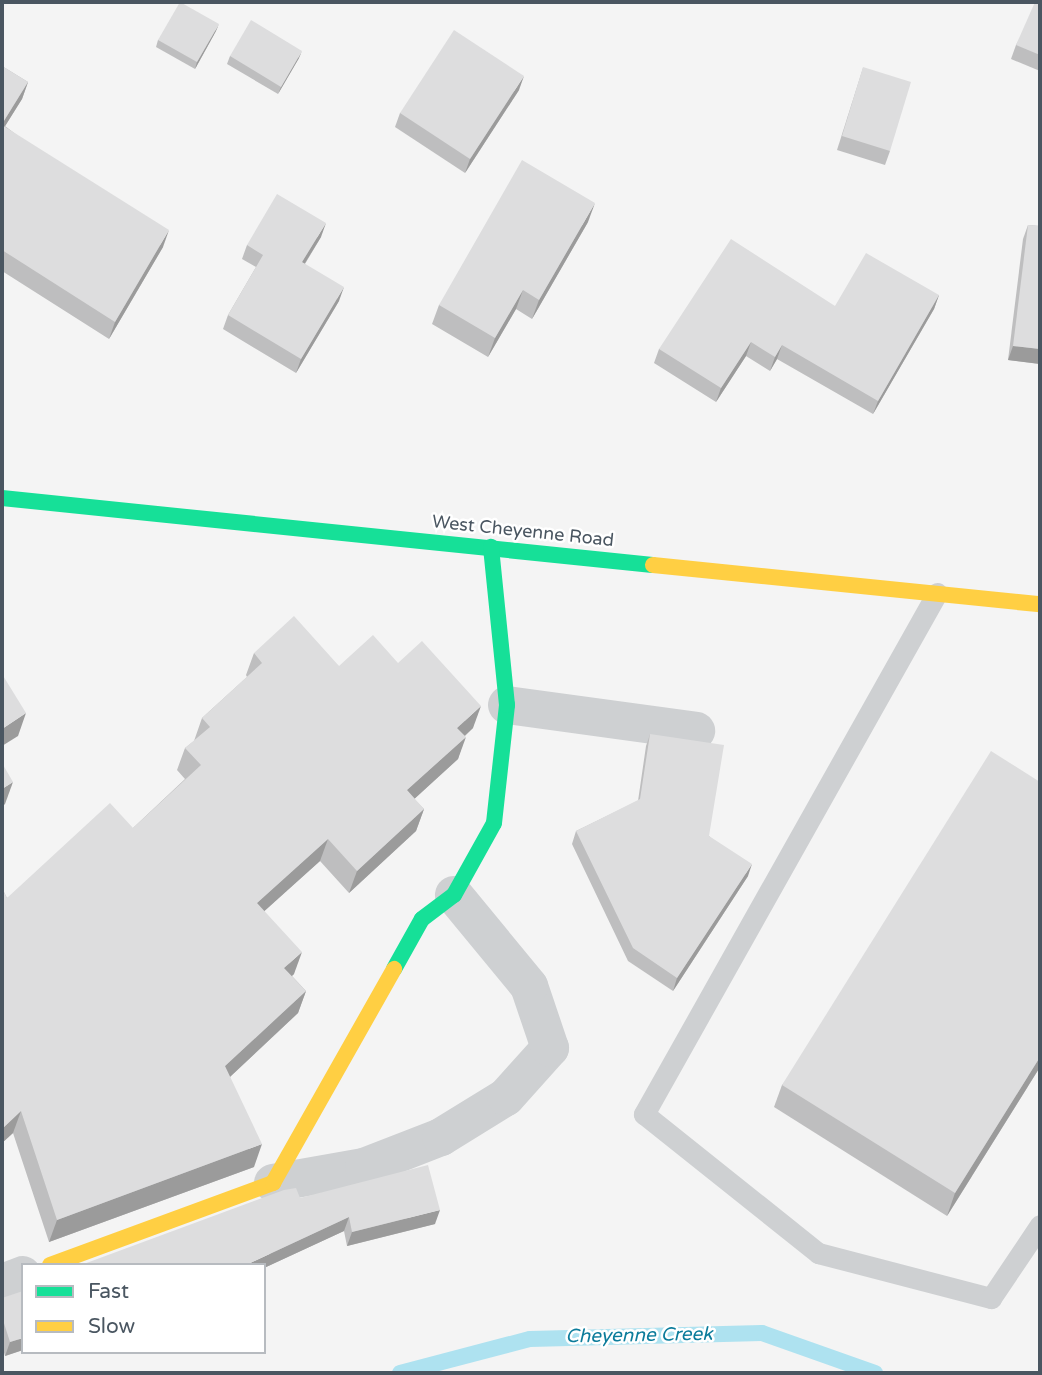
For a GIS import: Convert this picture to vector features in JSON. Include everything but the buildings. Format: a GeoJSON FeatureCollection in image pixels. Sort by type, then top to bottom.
{"type":"FeatureCollection","features":[{"type":"Feature","properties":{"kind":"main road","name":"West Cheyenne Road"},"geometry":{"type":"LineString","coordinates":[[2,498],[1040,604]]}},
{"type":"Feature","properties":{"kind":"main road"},"geometry":{"type":"LineString","coordinates":[[55,1263],[273,1183],[422,919],[453,895],[494,823],[507,705],[491,547]]}},
{"type":"Feature","properties":{"kind":"street"},"geometry":{"type":"LineString","coordinates":[[507,705],[696,731]]}},
{"type":"Feature","properties":{"kind":"street"},"geometry":{"type":"LineString","coordinates":[[273,1183],[364,1167],[441,1137],[506,1097],[550,1048],[529,986],[453,895]]}},
{"type":"Feature","properties":{"kind":"street"},"geometry":{"type":"LineString","coordinates":[[2,1283],[21,1276]]}},
{"type":"Feature","properties":{"kind":"lane"},"geometry":{"type":"LineString","coordinates":[[937,593],[644,1114],[818,1253],[991,1298],[1040,1226]]}},
{"type":"Feature","properties":{"kind":"waterway","name":"Cheyenne Creek"},"geometry":{"type":"LineString","coordinates":[[400,1373],[530,1339],[762,1333],[875,1373]]}},
{"type":"Feature","properties":{"kind":"traffic: fast"},"geometry":{"type":"LineString","coordinates":[[2,498],[653,565]]}},
{"type":"Feature","properties":{"kind":"traffic: fast"},"geometry":{"type":"LineString","coordinates":[[394,969],[422,919],[454,895],[494,823],[507,705],[491,547]]}},
{"type":"Feature","properties":{"kind":"traffic: slow"},"geometry":{"type":"LineString","coordinates":[[653,565],[1040,604]]}},
{"type":"Feature","properties":{"kind":"traffic: slow"},"geometry":{"type":"LineString","coordinates":[[55,1263],[273,1183],[394,969]]}}]}
